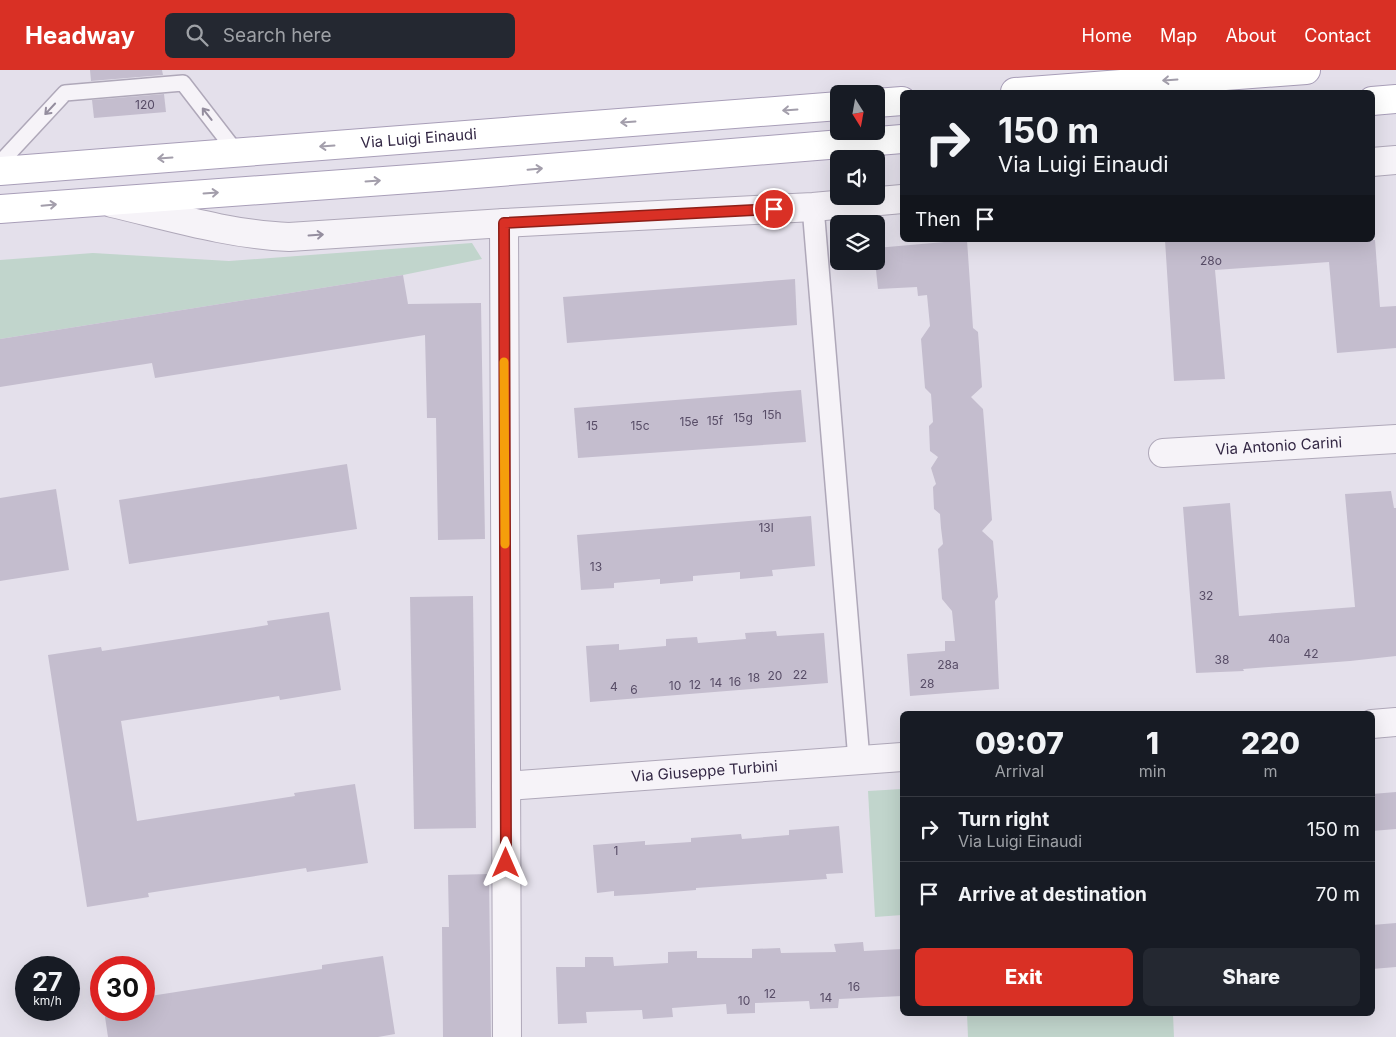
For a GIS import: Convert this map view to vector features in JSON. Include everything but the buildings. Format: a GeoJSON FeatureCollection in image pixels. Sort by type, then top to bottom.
{"type":"FeatureCollection","features":[{"type":"Feature","properties":{"kind":"main road"},"geometry":{"type":"LineString","coordinates":[[1041,90],[1306,70]]}},
{"type":"Feature","properties":{"kind":"main road"},"geometry":{"type":"LineString","coordinates":[[1375,101],[1396,99]]}},
{"type":"Feature","properties":{"kind":"main road"},"geometry":{"type":"LineString","coordinates":[[885,102],[900,101]]}},
{"type":"Feature","properties":{"kind":"main road","name":"Via Luigi Einaudi"},"geometry":{"type":"LineString","coordinates":[[0,171],[830,107]]}},
{"type":"Feature","properties":{"kind":"main road"},"geometry":{"type":"LineString","coordinates":[[0,209],[100,200],[448,176],[900,139]]}},
{"type":"Feature","properties":{"kind":"street"},"geometry":{"type":"LineString","coordinates":[[1375,162],[1396,160]]}},
{"type":"Feature","properties":{"kind":"street"},"geometry":{"type":"LineString","coordinates":[[100,200],[192,222],[268,236],[289,237],[504,223],[813,207],[900,199]]}},
{"type":"Feature","properties":{"kind":"street"},"geometry":{"type":"LineString","coordinates":[[813,207],[859,760]]}},
{"type":"Feature","properties":{"kind":"street"},"geometry":{"type":"LineString","coordinates":[[504,223],[506,1037]]}},
{"type":"Feature","properties":{"kind":"street","name":"Via Antonio Carini"},"geometry":{"type":"LineString","coordinates":[[1163,453],[1396,439]]}},
{"type":"Feature","properties":{"kind":"street"},"geometry":{"type":"LineString","coordinates":[[1375,724],[1396,722]]}},
{"type":"Feature","properties":{"kind":"street","name":"Via Giuseppe Turbini"},"geometry":{"type":"LineString","coordinates":[[506,786],[900,757]]}},
{"type":"Feature","properties":{"kind":"lane"},"geometry":{"type":"LineString","coordinates":[[0,163],[65,93],[183,84],[237,153]]}},
{"type":"Feature","properties":{"kind":"green space"},"geometry":{"type":"Polygon","coordinates":[[[472,243],[482,259],[403,275],[0,339],[0,260],[93,253],[229,261],[472,243]]]}},
{"type":"Feature","properties":{"kind":"green space"},"geometry":{"type":"Polygon","coordinates":[[[900,789],[900,915],[875,917],[868,791],[900,789]]]}},
{"type":"Feature","properties":{"kind":"green space"},"geometry":{"type":"Polygon","coordinates":[[[967,1016],[1173,1016],[1174,1037],[968,1037],[967,1016]]]}},
{"type":"Feature","properties":{"kind":"slow traffic"},"geometry":{"type":"LineString","coordinates":[[504,362],[505,544]]}},
{"type":"Feature","properties":{"kind":"route"},"geometry":{"type":"LineString","coordinates":[[506,863],[504,223],[774,209]]}}]}
